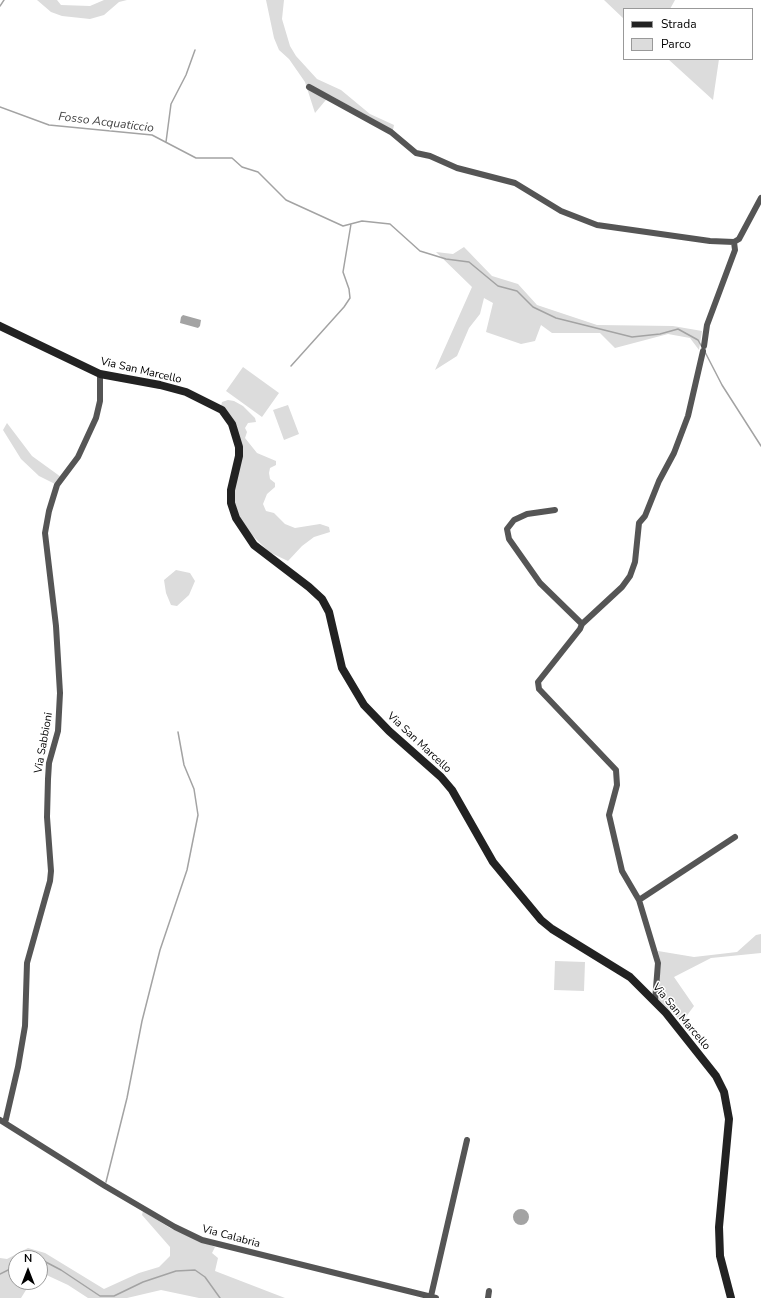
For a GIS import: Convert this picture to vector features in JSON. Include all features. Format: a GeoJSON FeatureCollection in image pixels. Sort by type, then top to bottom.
{"type":"FeatureCollection","features":[{"type":"Feature","properties":{"kind":"main road","name":"Via San Marcello"},"geometry":{"type":"LineString","coordinates":[[0,326],[100,374],[174,388],[222,410],[232,424],[238,439],[239,456],[231,490],[231,503],[242,530],[254,545],[309,587],[322,599],[329,612],[342,668],[364,705],[444,780],[494,862],[527,905],[552,929],[630,978],[655,1001],[716,1076],[728,1104],[728,1140],[719,1227],[720,1256],[731,1298]]}},
{"type":"Feature","properties":{"kind":"street"},"geometry":{"type":"LineString","coordinates":[[310,87],[391,132],[416,153],[430,156],[457,168],[515,183],[561,211],[578,219],[620,229],[710,241],[734,242],[739,239],[761,198]]}},
{"type":"Feature","properties":{"kind":"street"},"geometry":{"type":"LineString","coordinates":[[655,1001],[658,963],[639,900],[622,871],[609,815],[617,785],[616,770],[539,689],[538,682],[580,629],[582,624],[622,587],[630,576],[635,562],[638,523],[645,516],[659,481],[674,453],[688,416],[708,325],[735,250],[734,242]]}},
{"type":"Feature","properties":{"kind":"street","name":"Via Sabbioni"},"geometry":{"type":"LineString","coordinates":[[2,1121],[18,1067],[25,1026],[27,963],[50,881],[51,871],[47,817],[48,779],[49,763],[58,732],[60,693],[56,626],[45,533],[49,511],[57,485],[78,457],[96,418],[100,401],[100,374]]}},
{"type":"Feature","properties":{"kind":"street"},"geometry":{"type":"LineString","coordinates":[[555,510],[527,514],[514,520],[507,530],[509,539],[540,583],[582,624]]}},
{"type":"Feature","properties":{"kind":"street"},"geometry":{"type":"LineString","coordinates":[[639,900],[735,837]]}},
{"type":"Feature","properties":{"kind":"street","name":"Via Calabria"},"geometry":{"type":"LineString","coordinates":[[2,1121],[105,1186],[175,1227],[202,1240],[434,1297]]}},
{"type":"Feature","properties":{"kind":"street"},"geometry":{"type":"LineString","coordinates":[[434,1297],[467,1140]]}},
{"type":"Feature","properties":{"kind":"street"},"geometry":{"type":"LineString","coordinates":[[488,1298],[489,1291]]}},
{"type":"Feature","properties":{"kind":"green space"},"geometry":{"type":"Polygon","coordinates":[[[37,0],[57,0],[61,5],[90,6],[104,0],[127,0],[119,2],[104,15],[90,19],[62,16],[51,12],[37,0]]]}},
{"type":"Feature","properties":{"kind":"green space"},"geometry":{"type":"Polygon","coordinates":[[[266,0],[284,0],[282,19],[290,46],[296,56],[317,79],[341,90],[370,114],[394,125],[393,130],[330,95],[315,113],[305,82],[289,59],[279,50],[274,38],[266,0]]]}},
{"type":"Feature","properties":{"kind":"green space"},"geometry":{"type":"Polygon","coordinates":[[[604,0],[675,0],[671,8],[623,8],[623,18],[604,0]]]}},
{"type":"Feature","properties":{"kind":"green space"},"geometry":{"type":"Polygon","coordinates":[[[669,60],[719,60],[713,100],[669,60]]]}},
{"type":"Feature","properties":{"kind":"green space"},"geometry":{"type":"Polygon","coordinates":[[[464,247],[492,276],[518,284],[537,305],[597,325],[673,326],[702,331],[699,350],[690,338],[668,334],[615,348],[600,333],[552,333],[541,325],[535,341],[521,344],[486,332],[493,303],[484,298],[480,314],[469,328],[457,356],[435,370],[472,287],[436,252],[453,254],[464,247]]]}},
{"type":"Feature","properties":{"kind":"green space"},"geometry":{"type":"Polygon","coordinates":[[[243,367],[279,393],[262,417],[226,391],[243,367]]]}},
{"type":"Feature","properties":{"kind":"green space"},"geometry":{"type":"Polygon","coordinates":[[[228,400],[234,401],[243,406],[255,418],[256,422],[248,423],[245,428],[247,432],[245,438],[257,453],[276,461],[276,465],[270,468],[269,473],[270,479],[275,483],[275,487],[267,494],[263,504],[266,511],[274,513],[285,524],[295,528],[320,524],[329,527],[330,532],[314,537],[302,546],[288,561],[269,552],[241,524],[232,496],[241,459],[221,406],[222,402],[228,400]]]}},
{"type":"Feature","properties":{"kind":"green space"},"geometry":{"type":"Polygon","coordinates":[[[288,405],[299,434],[284,440],[273,410],[288,405]]]}},
{"type":"Feature","properties":{"kind":"green space"},"geometry":{"type":"Polygon","coordinates":[[[7,423],[32,456],[61,477],[55,484],[39,476],[21,459],[3,430],[7,423]]]}},
{"type":"Feature","properties":{"kind":"green space"},"geometry":{"type":"Polygon","coordinates":[[[176,570],[190,573],[195,581],[189,595],[177,606],[171,605],[166,593],[164,580],[176,570]]]}},
{"type":"Feature","properties":{"kind":"green space"},"geometry":{"type":"Polygon","coordinates":[[[761,934],[761,953],[711,958],[674,977],[694,1006],[682,1022],[657,999],[661,964],[658,951],[694,957],[737,952],[756,935],[761,934]]]}},
{"type":"Feature","properties":{"kind":"green space"},"geometry":{"type":"Polygon","coordinates":[[[555,961],[585,962],[584,991],[554,990],[555,961]]]}},
{"type":"Feature","properties":{"kind":"green space"},"geometry":{"type":"Polygon","coordinates":[[[143,1211],[170,1228],[215,1247],[212,1253],[218,1258],[215,1271],[285,1298],[199,1298],[161,1290],[127,1298],[88,1298],[68,1285],[48,1276],[48,1255],[104,1289],[139,1273],[159,1267],[170,1256],[170,1247],[142,1215],[143,1211]]]}},
{"type":"Feature","properties":{"kind":"green space"},"geometry":{"type":"Polygon","coordinates":[[[28,1248],[35,1250],[24,1250],[28,1248]]]}},
{"type":"Feature","properties":{"kind":"green space"},"geometry":{"type":"Polygon","coordinates":[[[0,1258],[7,1259],[8,1290],[26,1290],[21,1298],[0,1298],[0,1258]]]}},
{"type":"Feature","properties":{"kind":"shaded area"},"geometry":{"type":"Polygon","coordinates":[[[183,315],[201,320],[200,326],[198,328],[180,323],[183,315]]]}},
{"type":"Feature","properties":{"kind":"shaded area"},"geometry":{"type":"Polygon","coordinates":[[[518,1209],[524,1209],[529,1214],[527,1223],[524,1225],[518,1225],[513,1220],[513,1214],[518,1209]]]}},
{"type":"Feature","properties":{"kind":"waterway"},"geometry":{"type":"LineString","coordinates":[[0,6],[4,0]]}},
{"type":"Feature","properties":{"kind":"waterway"},"geometry":{"type":"LineString","coordinates":[[166,142],[171,104],[186,75],[195,50]]}},
{"type":"Feature","properties":{"kind":"waterway","name":"Fosso Acquaticcio"},"geometry":{"type":"LineString","coordinates":[[0,107],[49,125],[152,135],[196,158],[232,158],[242,167],[258,172],[286,200],[343,226],[362,221],[390,224],[420,251],[446,259],[469,262],[498,286],[517,291],[533,307],[556,318],[632,337],[660,334],[678,329],[698,340],[702,347]]}},
{"type":"Feature","properties":{"kind":"waterway"},"geometry":{"type":"LineString","coordinates":[[291,366],[344,307],[350,298],[349,289],[343,272],[351,224]]}},
{"type":"Feature","properties":{"kind":"waterway","name":"Fosso Acquaticcio"},"geometry":{"type":"LineString","coordinates":[[705,352],[722,385],[761,446]]}},
{"type":"Feature","properties":{"kind":"waterway"},"geometry":{"type":"LineString","coordinates":[[106,1182],[127,1098],[142,1021],[160,950],[187,870],[198,815],[194,789],[184,765],[178,732]]}},
{"type":"Feature","properties":{"kind":"waterway"},"geometry":{"type":"LineString","coordinates":[[48,1263],[100,1296],[114,1296],[143,1282],[176,1271],[195,1270],[205,1277],[220,1298]]}},
{"type":"Feature","properties":{"kind":"waterway"},"geometry":{"type":"LineString","coordinates":[[0,1274],[8,1270]]}}]}
